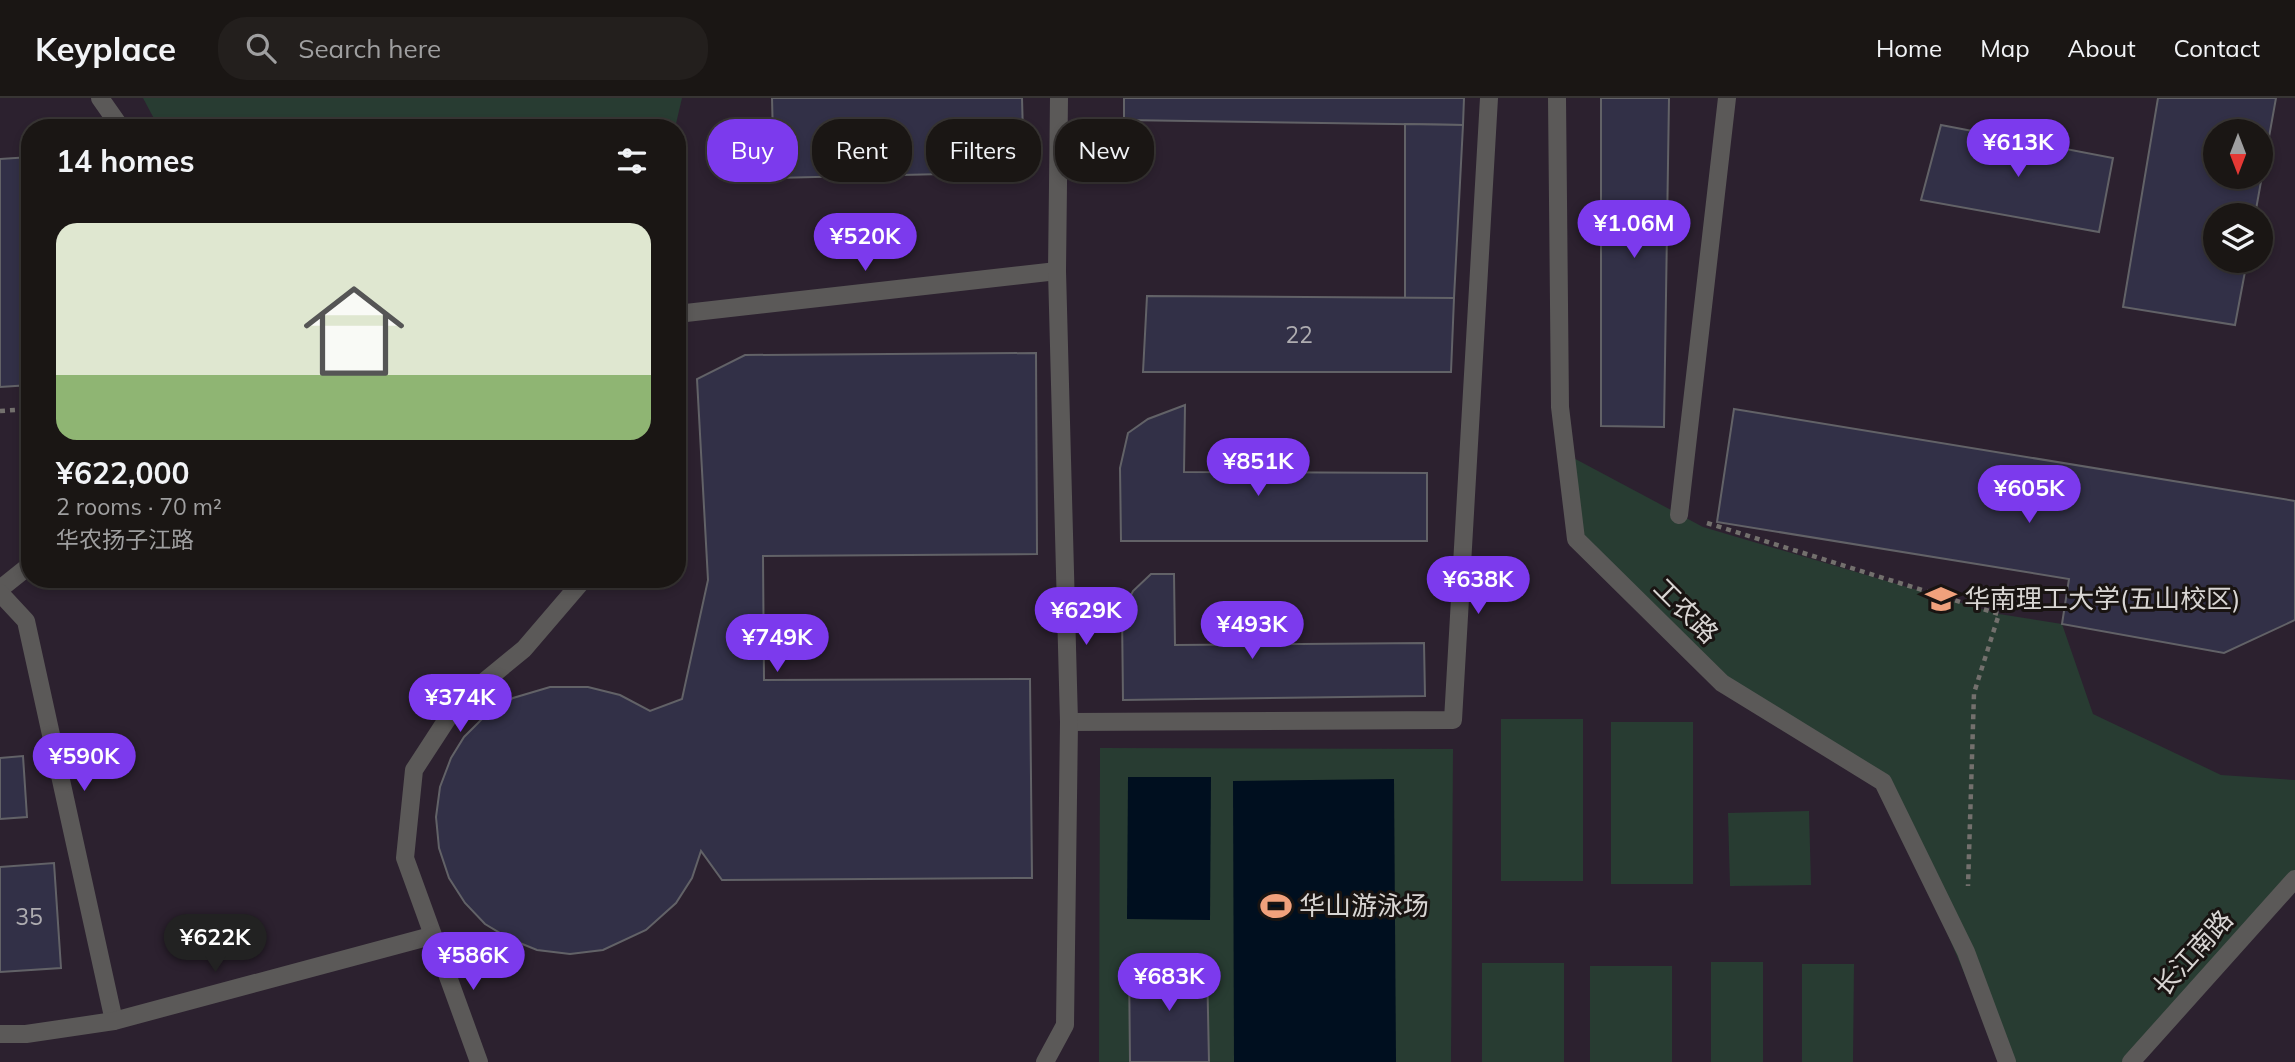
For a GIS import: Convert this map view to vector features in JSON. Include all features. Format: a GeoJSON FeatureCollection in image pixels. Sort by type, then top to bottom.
{"type":"FeatureCollection","features":[{"type":"Feature","properties":{"kind":"street"},"geometry":{"type":"LineString","coordinates":[[100,98],[115,119]]}},
{"type":"Feature","properties":{"kind":"street"},"geometry":{"type":"LineString","coordinates":[[1045,1062],[1065,1025],[1069,722],[1057,271],[1059,98]]}},
{"type":"Feature","properties":{"kind":"street"},"geometry":{"type":"LineString","coordinates":[[1069,722],[1453,720],[1489,98]]}},
{"type":"Feature","properties":{"kind":"street","name":"工农路"},"geometry":{"type":"LineString","coordinates":[[1557,98],[1560,407],[1576,539],[1721,683],[1883,782],[1966,953],[2007,1062]]}},
{"type":"Feature","properties":{"kind":"street"},"geometry":{"type":"LineString","coordinates":[[1679,515],[1727,98]]}},
{"type":"Feature","properties":{"kind":"street"},"geometry":{"type":"LineString","coordinates":[[686,313],[1057,271]]}},
{"type":"Feature","properties":{"kind":"street"},"geometry":{"type":"LineString","coordinates":[[21,573],[0,591],[26,621],[114,1021]]}},
{"type":"Feature","properties":{"kind":"street"},"geometry":{"type":"LineString","coordinates":[[479,1062],[431,936],[405,858],[414,770],[457,704],[524,649],[576,588]]}},
{"type":"Feature","properties":{"kind":"street","name":"长江南路"},"geometry":{"type":"LineString","coordinates":[[2131,1062],[2295,879]]}},
{"type":"Feature","properties":{"kind":"street"},"geometry":{"type":"LineString","coordinates":[[0,1034],[26,1034],[114,1021],[431,936]]}},
{"type":"Feature","properties":{"kind":"path"},"geometry":{"type":"LineString","coordinates":[[0,411],[21,410]]}},
{"type":"Feature","properties":{"kind":"path"},"geometry":{"type":"LineString","coordinates":[[1679,515],[1999,614],[1974,693],[1968,898]]}},
{"type":"Feature","properties":{"kind":"shaded area"},"geometry":{"type":"Polygon","coordinates":[[[0,98],[2295,98],[2295,1062],[0,1062],[0,98]]]}},
{"type":"Feature","properties":{"kind":"green space"},"geometry":{"type":"Polygon","coordinates":[[[143,98],[682,98],[677,119],[154,119],[143,98]]]}},
{"type":"Feature","properties":{"kind":"green space"},"geometry":{"type":"Polygon","coordinates":[[[1566,454],[1703,527],[1999,614],[2062,624],[2093,714],[2221,775],[2295,780],[2295,879],[2131,1062],[2002,1062],[1883,782],[1722,683],[1576,539],[1566,454]]]}},
{"type":"Feature","properties":{"kind":"green space"},"geometry":{"type":"Polygon","coordinates":[[[1501,719],[1583,719],[1583,881],[1501,881],[1501,719]]]}},
{"type":"Feature","properties":{"kind":"green space"},"geometry":{"type":"Polygon","coordinates":[[[1611,722],[1693,722],[1693,884],[1611,884],[1611,722]]]}},
{"type":"Feature","properties":{"kind":"green space","name":"华山游泳场"},"geometry":{"type":"Polygon","coordinates":[[[1100,748],[1453,749],[1451,1062],[1099,1062],[1100,748]]]}},
{"type":"Feature","properties":{"kind":"green space"},"geometry":{"type":"Polygon","coordinates":[[[1809,811],[1811,885],[1730,886],[1728,813],[1809,811]]]}},
{"type":"Feature","properties":{"kind":"green space"},"geometry":{"type":"Polygon","coordinates":[[[1711,962],[1763,962],[1763,1062],[1711,1062],[1711,962]]]}},
{"type":"Feature","properties":{"kind":"green space"},"geometry":{"type":"Polygon","coordinates":[[[1482,963],[1564,963],[1564,1062],[1482,1062],[1482,963]]]}},
{"type":"Feature","properties":{"kind":"green space"},"geometry":{"type":"Polygon","coordinates":[[[1802,964],[1854,964],[1853,1062],[1802,1062],[1802,964]]]}},
{"type":"Feature","properties":{"kind":"green space"},"geometry":{"type":"Polygon","coordinates":[[[1590,966],[1672,966],[1672,1062],[1590,1062],[1590,966]]]}},
{"type":"Feature","properties":{"kind":"water"},"geometry":{"type":"Polygon","coordinates":[[[1128,777],[1211,777],[1210,920],[1127,919],[1128,777]]]}},
{"type":"Feature","properties":{"kind":"water"},"geometry":{"type":"Polygon","coordinates":[[[1394,779],[1396,1062],[1234,1062],[1233,781],[1394,779]]]}},
{"type":"Feature","properties":{"kind":"building"},"geometry":{"type":"Polygon","coordinates":[[[772,98],[1022,98],[1023,119],[926,119],[926,174],[912,175],[912,119],[812,119],[812,177],[798,177],[798,119],[773,119],[772,98]]]}},
{"type":"Feature","properties":{"kind":"building"},"geometry":{"type":"Polygon","coordinates":[[[1124,98],[1464,98],[1463,125],[1124,119],[1124,98]]]}},
{"type":"Feature","properties":{"kind":"building"},"geometry":{"type":"Polygon","coordinates":[[[1601,98],[1669,98],[1664,427],[1601,426],[1601,98]]]}},
{"type":"Feature","properties":{"kind":"building"},"geometry":{"type":"Polygon","coordinates":[[[2158,98],[2276,98],[2272,119],[2203,119],[2203,189],[2260,189],[2257,203],[2203,203],[2203,273],[2245,273],[2235,325],[2123,307],[2158,98]]]}},
{"type":"Feature","properties":{"kind":"building"},"geometry":{"type":"Polygon","coordinates":[[[1405,124],[1463,125],[1454,298],[1405,298],[1405,124]]]}},
{"type":"Feature","properties":{"kind":"building"},"geometry":{"type":"Polygon","coordinates":[[[1941,125],[2113,158],[2099,232],[1921,200],[1941,125]]]}},
{"type":"Feature","properties":{"kind":"building"},"geometry":{"type":"Polygon","coordinates":[[[21,158],[21,386],[0,387],[0,159],[21,158]]]}},
{"type":"Feature","properties":{"kind":"building"},"geometry":{"type":"Polygon","coordinates":[[[1147,296],[1454,298],[1451,372],[1143,372],[1147,296]]]}},
{"type":"Feature","properties":{"kind":"building"},"geometry":{"type":"Polygon","coordinates":[[[1036,353],[1037,554],[763,556],[764,680],[1030,679],[1032,878],[722,880],[701,851],[692,878],[676,903],[646,930],[603,950],[570,954],[537,950],[510,939],[485,924],[465,903],[449,878],[439,848],[436,817],[440,787],[451,758],[464,737],[482,719],[513,698],[550,687],[588,687],[620,695],[650,711],[682,699],[708,580],[697,379],[745,355],[1036,353]]]}},
{"type":"Feature","properties":{"kind":"building"},"geometry":{"type":"Polygon","coordinates":[[[1185,405],[1184,472],[1427,473],[1427,541],[1121,541],[1120,468],[1128,433],[1148,419],[1185,405]]]}},
{"type":"Feature","properties":{"kind":"building"},"geometry":{"type":"Polygon","coordinates":[[[1734,409],[2295,501],[2295,620],[2224,653],[2062,624],[2069,579],[1717,522],[1734,409]]]}},
{"type":"Feature","properties":{"kind":"building"},"geometry":{"type":"Polygon","coordinates":[[[1151,574],[1174,574],[1175,645],[1424,643],[1425,696],[1123,700],[1122,613],[1133,591],[1151,574]]]}},
{"type":"Feature","properties":{"kind":"building"},"geometry":{"type":"Polygon","coordinates":[[[23,756],[27,817],[0,819],[0,758],[23,756]]]}},
{"type":"Feature","properties":{"kind":"building"},"geometry":{"type":"Polygon","coordinates":[[[54,863],[61,968],[0,972],[0,867],[54,863]]]}},
{"type":"Feature","properties":{"kind":"building"},"geometry":{"type":"Polygon","coordinates":[[[1207,963],[1209,1062],[1130,1062],[1129,964],[1207,963]]]}},
{"type":"Feature","properties":{"kind":"place","name":"华南理工大学(五山校区)"},"geometry":{"type":"Point","coordinates":[1941,599]}},
{"type":"Feature","properties":{"kind":"place","name":"华山游泳场"},"geometry":{"type":"Point","coordinates":[1276,906]}}]}
